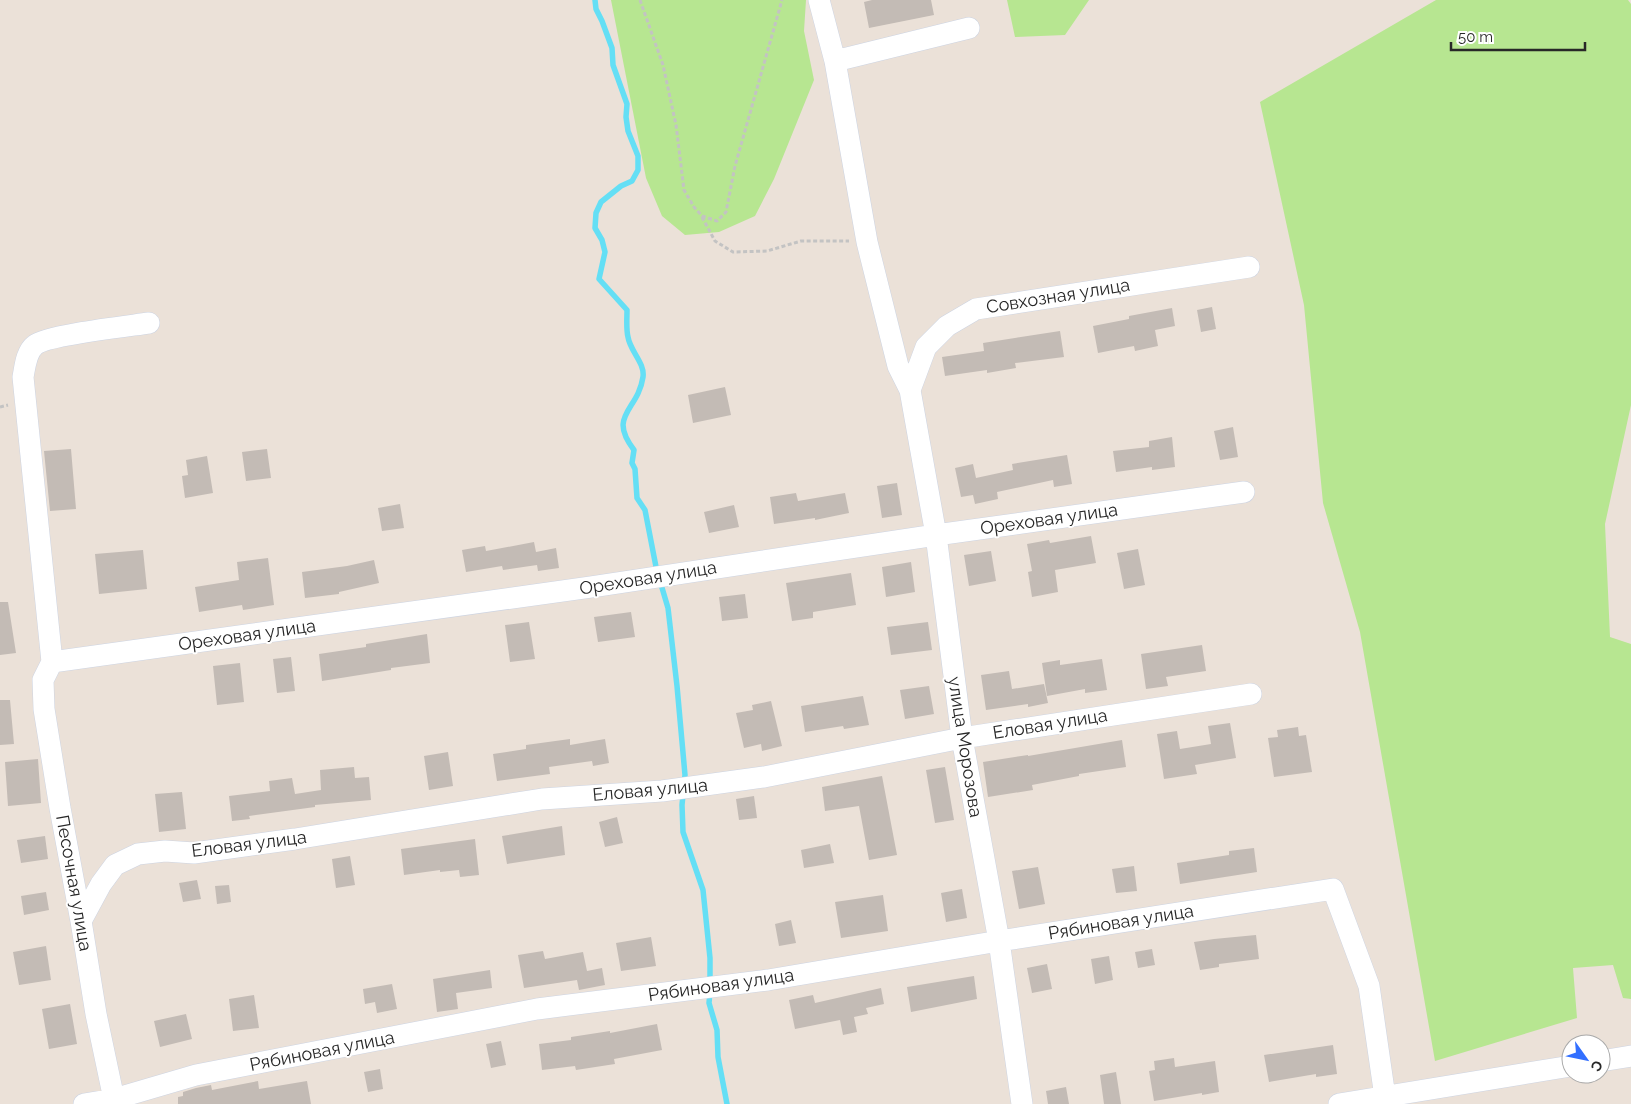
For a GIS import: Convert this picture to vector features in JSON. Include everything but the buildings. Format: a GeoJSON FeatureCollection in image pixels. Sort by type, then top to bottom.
{"type":"FeatureCollection","features":[{"type":"Feature","properties":{"kind":"street"},"geometry":{"type":"LineString","coordinates":[[819,0],[835,61],[867,242],[898,366],[910,390]]}},
{"type":"Feature","properties":{"kind":"street"},"geometry":{"type":"LineString","coordinates":[[835,61],[968,28]]}},
{"type":"Feature","properties":{"kind":"street","name":"Совхозная улица"},"geometry":{"type":"LineString","coordinates":[[910,390],[926,347],[946,326],[976,309],[1249,267]]}},
{"type":"Feature","properties":{"kind":"street"},"geometry":{"type":"LineString","coordinates":[[52,662],[23,377],[26,358],[35,345],[54,338],[149,323]]}},
{"type":"Feature","properties":{"kind":"street","name":"улица Морозова"},"geometry":{"type":"LineString","coordinates":[[910,390],[936,534],[962,738],[999,941],[1022,1104]]}},
{"type":"Feature","properties":{"kind":"street","name":"Ореховая улица"},"geometry":{"type":"LineString","coordinates":[[52,662],[674,574],[936,534],[1244,492]]}},
{"type":"Feature","properties":{"kind":"street","name":"Песочная улица"},"geometry":{"type":"LineString","coordinates":[[52,662],[43,680],[44,709],[60,808],[82,922],[96,1014],[114,1101]]}},
{"type":"Feature","properties":{"kind":"street","name":"Еловая улица"},"geometry":{"type":"LineString","coordinates":[[82,922],[101,884],[115,865],[138,854],[165,851],[194,853],[295,839],[542,799],[670,790],[764,777],[962,738],[1251,694]]}},
{"type":"Feature","properties":{"kind":"street","name":"Рябиновая улица"},"geometry":{"type":"LineString","coordinates":[[84,1104],[114,1101],[196,1075],[537,1009],[768,980],[999,941],[1333,889],[1369,986],[1385,1097]]}},
{"type":"Feature","properties":{"kind":"street"},"geometry":{"type":"LineString","coordinates":[[1611,1059],[1631,1056]]}},
{"type":"Feature","properties":{"kind":"street"},"geometry":{"type":"LineString","coordinates":[[1339,1104],[1385,1097],[1427,1097],[1561,1068]]}},
{"type":"Feature","properties":{"kind":"path"},"geometry":{"type":"LineString","coordinates":[[640,0],[665,74],[676,125],[684,190],[702,216],[715,241],[733,252],[767,251],[801,241],[867,242]]}},
{"type":"Feature","properties":{"kind":"path"},"geometry":{"type":"LineString","coordinates":[[702,216],[716,221],[726,212],[735,166],[782,0]]}},
{"type":"Feature","properties":{"kind":"green space"},"geometry":{"type":"Polygon","coordinates":[[[611,0],[806,0],[804,31],[814,80],[774,179],[755,216],[719,232],[685,235],[662,216],[646,178],[611,0]]]}},
{"type":"Feature","properties":{"kind":"green space"},"geometry":{"type":"Polygon","coordinates":[[[1007,0],[1089,0],[1065,35],[1015,37],[1007,0]]]}},
{"type":"Feature","properties":{"kind":"green space"},"geometry":{"type":"Polygon","coordinates":[[[1436,0],[1628,0],[1631,4],[1631,405],[1605,524],[1610,637],[1631,644],[1631,999],[1623,998],[1613,965],[1573,968],[1577,1018],[1435,1061],[1360,632],[1323,503],[1304,305],[1260,102],[1436,0]]]}},
{"type":"Feature","properties":{"kind":"waterway"},"geometry":{"type":"LineString","coordinates":[[595,0],[596,9],[612,48],[613,65],[627,104],[628,131],[638,156],[638,170],[632,181],[621,186],[601,202],[596,213],[595,228],[602,240],[605,252],[599,279],[627,310],[629,342],[640,362],[643,372],[640,388],[626,413],[623,429],[626,438],[634,450],[632,463],[635,469],[637,498],[645,510],[657,572]]}},
{"type":"Feature","properties":{"kind":"waterway"},"geometry":{"type":"LineString","coordinates":[[660,581],[668,608],[677,686],[685,775],[682,805],[683,832],[703,890],[710,958],[710,983]]}},
{"type":"Feature","properties":{"kind":"waterway"},"geometry":{"type":"LineString","coordinates":[[710,992],[709,1003],[717,1030],[718,1057],[727,1104]]}}]}
